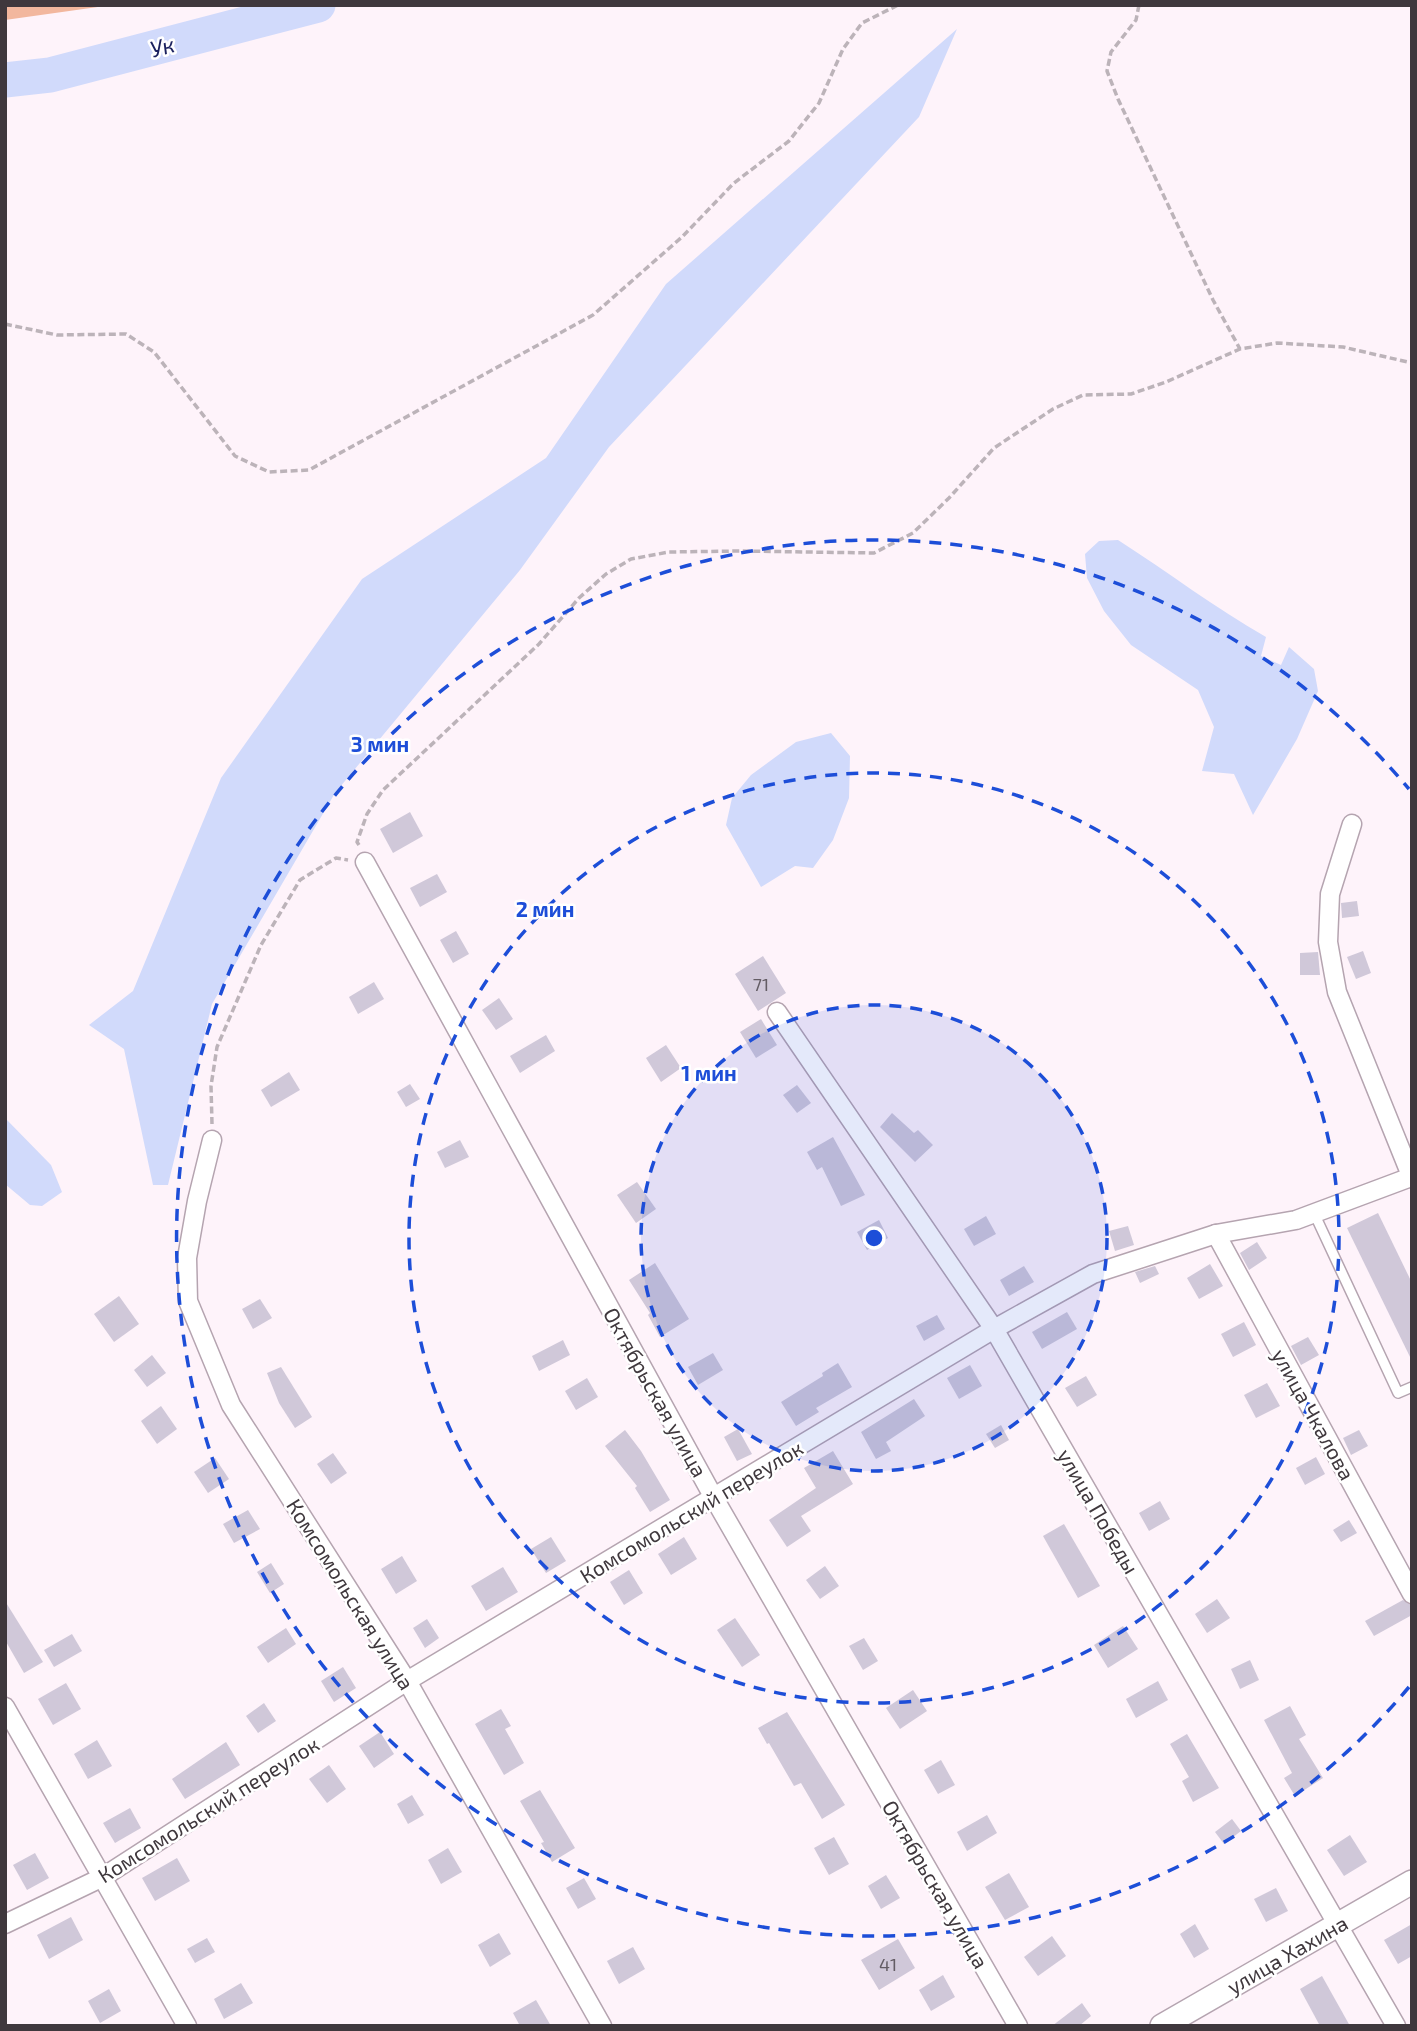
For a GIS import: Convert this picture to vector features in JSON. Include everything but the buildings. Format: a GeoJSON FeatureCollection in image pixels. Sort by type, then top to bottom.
{"type":"FeatureCollection","features":[{"type":"Feature","properties":{"kind":"street"},"geometry":{"type":"LineString","coordinates":[[1352,824],[1330,894],[1328,942],[1337,992],[1411,1177]]}},
{"type":"Feature","properties":{"kind":"street","name":"Октябрьская улица"},"geometry":{"type":"LineString","coordinates":[[365,862],[713,1497],[1018,2026]]}},
{"type":"Feature","properties":{"kind":"street","name":"улица Победы"},"geometry":{"type":"LineString","coordinates":[[777,1012],[994,1329],[1396,2026]]}},
{"type":"Feature","properties":{"kind":"street","name":"Комсомольская улица"},"geometry":{"type":"LineString","coordinates":[[212,1140],[187,1258],[188,1301],[232,1405],[407,1681],[602,2026]]}},
{"type":"Feature","properties":{"kind":"street","name":"Комсомольский переулок"},"geometry":{"type":"LineString","coordinates":[[5,1924],[103,1878],[407,1681],[994,1329],[1093,1274],[1216,1234],[1296,1220],[1411,1177]]}},
{"type":"Feature","properties":{"kind":"street","name":"улица Чкалова"},"geometry":{"type":"LineString","coordinates":[[1216,1234],[1412,1594]]}},
{"type":"Feature","properties":{"kind":"street"},"geometry":{"type":"LineString","coordinates":[[5,1707],[187,2026]]}},
{"type":"Feature","properties":{"kind":"street","name":"улица Хахина"},"geometry":{"type":"LineString","coordinates":[[1162,2026],[1412,1882]]}},
{"type":"Feature","properties":{"kind":"lane"},"geometry":{"type":"LineString","coordinates":[[1314,1213],[1398,1394],[1412,1387]]}},
{"type":"Feature","properties":{"kind":"path"},"geometry":{"type":"LineString","coordinates":[[5,324],[57,335],[125,334],[153,352],[235,456],[269,472],[309,470],[593,315],[682,237],[734,183],[789,141],[819,103],[843,49],[862,23],[898,5]]}},
{"type":"Feature","properties":{"kind":"path"},"geometry":{"type":"LineString","coordinates":[[1139,5],[1136,20],[1111,52],[1107,71],[1201,275],[1240,349]]}},
{"type":"Feature","properties":{"kind":"path"},"geometry":{"type":"LineString","coordinates":[[212,1140],[211,1086],[217,1046],[261,945],[300,880],[336,858],[365,862],[357,842],[367,814],[383,790],[539,644],[579,598],[606,574],[631,559],[669,552],[873,553],[913,533],[994,448],[1053,410],[1083,395],[1131,394],[1166,382],[1240,349],[1277,342],[1343,347],[1412,363]]}},
{"type":"Feature","properties":{"kind":"shaded area"},"geometry":{"type":"Polygon","coordinates":[[[5,5],[112,5],[5,20],[5,5]]]}},
{"type":"Feature","properties":{"kind":"water"},"geometry":{"type":"Polygon","coordinates":[[[957,29],[919,117],[609,447],[520,570],[335,793],[212,1004],[168,1185],[153,1185],[124,1049],[89,1025],[133,991],[221,778],[362,579],[546,458],[666,284],[957,29]]]}},
{"type":"Feature","properties":{"kind":"water"},"geometry":{"type":"Polygon","coordinates":[[[1118,540],[1266,637],[1261,656],[1281,665],[1289,647],[1314,669],[1318,691],[1297,739],[1253,815],[1234,774],[1202,771],[1214,727],[1198,690],[1131,645],[1104,611],[1087,578],[1085,554],[1099,541],[1118,540]]]}},
{"type":"Feature","properties":{"kind":"water"},"geometry":{"type":"Polygon","coordinates":[[[831,733],[850,756],[849,798],[833,840],[813,868],[795,866],[761,887],[726,825],[732,798],[751,775],[796,742],[831,733]]]}},
{"type":"Feature","properties":{"kind":"water"},"geometry":{"type":"Polygon","coordinates":[[[5,1118],[51,1165],[62,1192],[42,1206],[30,1205],[5,1184],[5,1118]]]}},
{"type":"Feature","properties":{"kind":"waterway","name":"Ук"},"geometry":{"type":"LineString","coordinates":[[5,80],[50,75],[318,5]]}}]}
